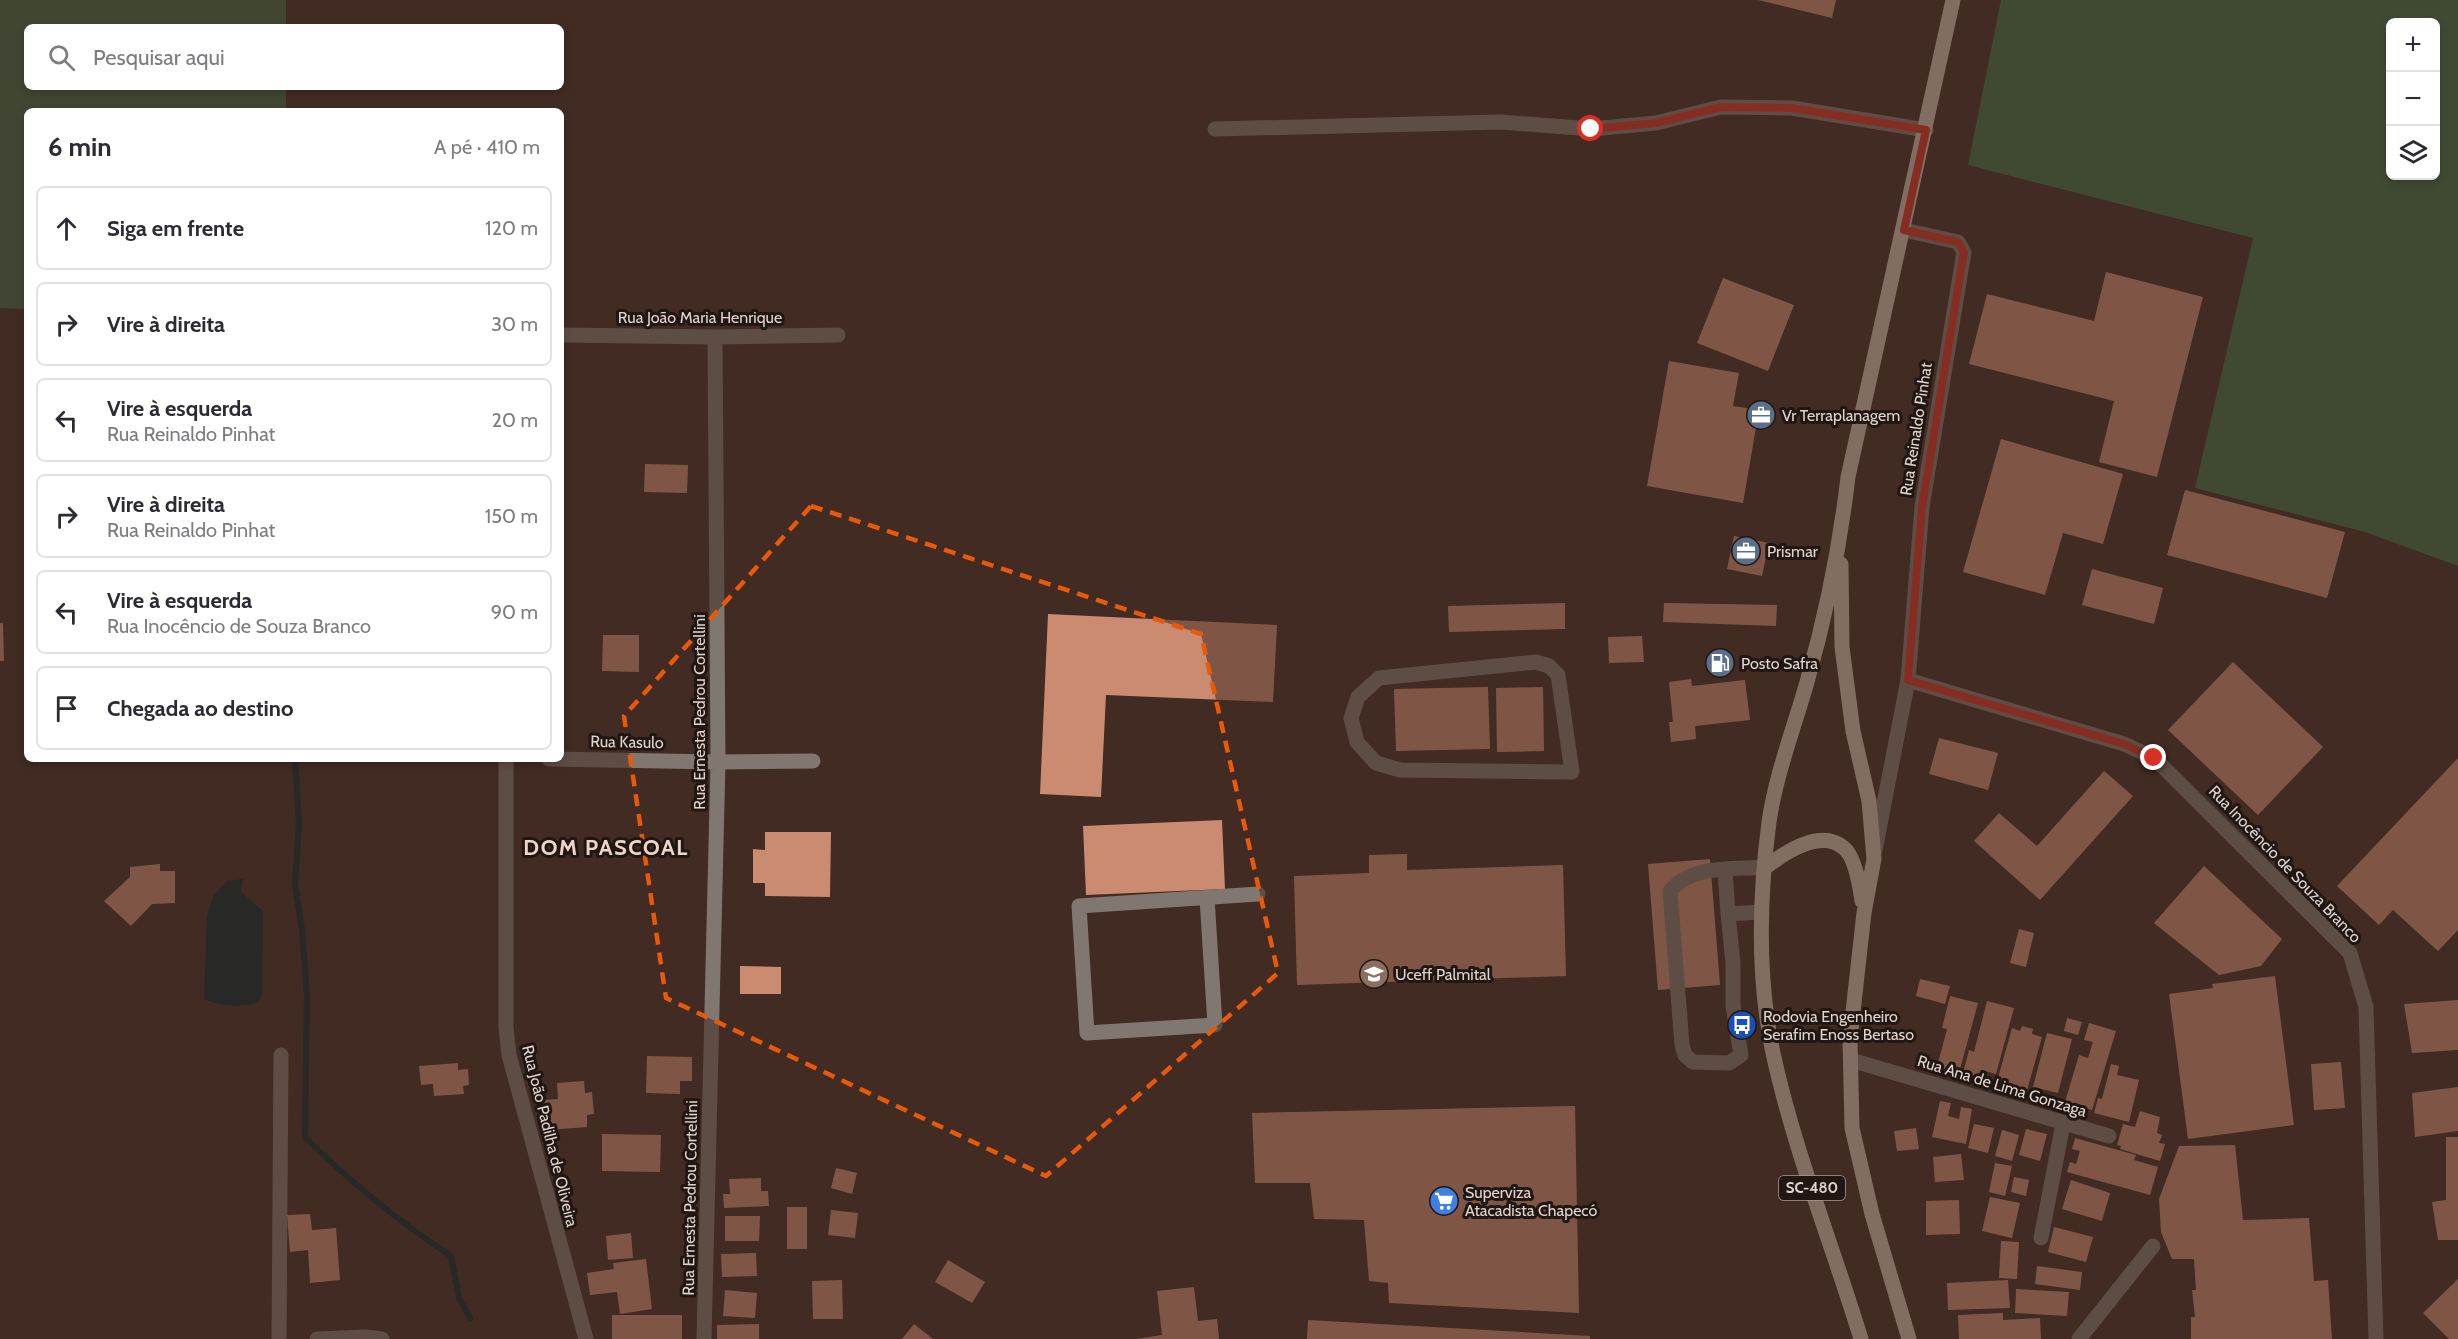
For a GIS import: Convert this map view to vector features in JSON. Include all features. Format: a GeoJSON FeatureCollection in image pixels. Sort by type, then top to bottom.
{"type":"FeatureCollection","features":[{"type":"Feature","properties":{"kind":"main road","name":"SC-480"},"geometry":{"type":"LineString","coordinates":[[1861,1339],[1780,1081],[1762,975],[1761,912],[1770,822],[1780,771],[1808,680],[1840,540],[1848,477],[1953,0]]}},
{"type":"Feature","properties":{"kind":"main road"},"geometry":{"type":"LineString","coordinates":[[1840,540],[1842,647],[1853,731],[1869,801],[1874,859],[1864,913],[1850,1039],[1852,1128],[1872,1214],[1909,1339]]}},
{"type":"Feature","properties":{"kind":"main road"},"geometry":{"type":"LineString","coordinates":[[1766,867],[1784,852],[1806,843],[1829,841],[1845,848],[1858,876],[1864,913]]}},
{"type":"Feature","properties":{"kind":"street"},"geometry":{"type":"LineString","coordinates":[[1215,129],[1500,122],[1591,129],[1656,123],[1721,107],[1733,107],[1792,108],[1926,130]]}},
{"type":"Feature","properties":{"kind":"street","name":"Rua Reinaldo Pinhat"},"geometry":{"type":"LineString","coordinates":[[1874,859],[1908,680],[1922,507],[1964,252],[1958,242],[1904,230]]}},
{"type":"Feature","properties":{"kind":"street","name":"Rua João Maria Henrique"},"geometry":{"type":"LineString","coordinates":[[564,335],[715,337],[838,335]]}},
{"type":"Feature","properties":{"kind":"street","name":"Rua Ernesta Pedrou Cortellini"},"geometry":{"type":"LineString","coordinates":[[704,1339],[718,762],[715,337]]}},
{"type":"Feature","properties":{"kind":"street"},"geometry":{"type":"LineString","coordinates":[[1536,662],[1548,666],[1558,675],[1572,772],[1401,770],[1376,764],[1357,742],[1352,718],[1358,697],[1379,678],[1536,662]]}},
{"type":"Feature","properties":{"kind":"street","name":"Rua Inocêncio de Souza Branco"},"geometry":{"type":"LineString","coordinates":[[1908,680],[2124,744],[2154,758],[2350,953],[2366,1007],[2376,1339]]}},
{"type":"Feature","properties":{"kind":"street","name":"Rua Kasulo"},"geometry":{"type":"LineString","coordinates":[[564,759],[813,761]]}},
{"type":"Feature","properties":{"kind":"street","name":"Rua João Padilha de Oliveira"},"geometry":{"type":"LineString","coordinates":[[506,762],[509,1055],[585,1339]]}},
{"type":"Feature","properties":{"kind":"street"},"geometry":{"type":"LineString","coordinates":[[1725,870],[1733,963],[1733,1006],[1741,1055],[1729,1063],[1693,1062],[1685,1055],[1682,1045],[1670,891],[1682,879],[1698,873],[1725,870],[1766,867]]}},
{"type":"Feature","properties":{"kind":"street"},"geometry":{"type":"LineString","coordinates":[[1207,898],[1215,1025],[1087,1034],[1079,906],[1258,894]]}},
{"type":"Feature","properties":{"kind":"street"},"geometry":{"type":"LineString","coordinates":[[1728,914],[1761,912]]}},
{"type":"Feature","properties":{"kind":"street"},"geometry":{"type":"LineString","coordinates":[[279,1339],[281,1055]]}},
{"type":"Feature","properties":{"kind":"street","name":"Rua Ana de Lima Gonzaga"},"geometry":{"type":"LineString","coordinates":[[1851,1060],[2109,1136]]}},
{"type":"Feature","properties":{"kind":"street"},"geometry":{"type":"LineString","coordinates":[[2041,1238],[2063,1124]]}},
{"type":"Feature","properties":{"kind":"street"},"geometry":{"type":"LineString","coordinates":[[2079,1339],[2153,1246]]}},
{"type":"Feature","properties":{"kind":"street"},"geometry":{"type":"LineString","coordinates":[[317,1339],[366,1337],[382,1339]]}},
{"type":"Feature","properties":{"kind":"highlighted area"},"geometry":{"type":"Polygon","coordinates":[[[811,506],[1201,634],[1278,973],[1046,1176],[666,998],[624,716],[811,506]]]}},
{"type":"Feature","properties":{"kind":"green space"},"geometry":{"type":"Polygon","coordinates":[[[0,0],[286,0],[286,24],[24,24],[24,90],[286,90],[286,108],[24,108],[24,309],[0,308],[0,0]]]}},
{"type":"Feature","properties":{"kind":"green space"},"geometry":{"type":"Polygon","coordinates":[[[2001,0],[2458,0],[2458,566],[2365,532],[2195,488],[2253,238],[1968,165],[2001,0]]]}},
{"type":"Feature","properties":{"kind":"water"},"geometry":{"type":"Polygon","coordinates":[[[243,879],[241,892],[263,911],[262,995],[258,1003],[224,1005],[204,999],[207,915],[214,895],[227,881],[243,879]]]}},
{"type":"Feature","properties":{"kind":"building"},"geometry":{"type":"Polygon","coordinates":[[[1758,0],[1836,0],[1832,18],[1758,0]]]}},
{"type":"Feature","properties":{"kind":"building"},"geometry":{"type":"Polygon","coordinates":[[[2106,272],[2203,297],[2157,477],[2099,462],[2114,401],[1969,364],[1987,294],[2094,321],[2106,272]]]}},
{"type":"Feature","properties":{"kind":"building"},"geometry":{"type":"Polygon","coordinates":[[[1723,278],[1794,305],[1768,371],[1697,343],[1723,278]]]}},
{"type":"Feature","properties":{"kind":"building"},"geometry":{"type":"Polygon","coordinates":[[[1669,361],[1739,373],[1733,406],[1759,410],[1743,503],[1647,486],[1669,361]]]}},
{"type":"Feature","properties":{"kind":"building"},"geometry":{"type":"Polygon","coordinates":[[[2001,439],[2123,474],[2103,544],[2063,533],[2045,595],[1963,572],[2001,439]]]}},
{"type":"Feature","properties":{"kind":"building"},"geometry":{"type":"Polygon","coordinates":[[[645,464],[688,465],[687,493],[644,492],[645,464]]]}},
{"type":"Feature","properties":{"kind":"building"},"geometry":{"type":"Polygon","coordinates":[[[2185,490],[2345,532],[2327,598],[2167,555],[2185,490]]]}},
{"type":"Feature","properties":{"kind":"building"},"geometry":{"type":"Polygon","coordinates":[[[1734,536],[1769,543],[1762,576],[1727,569],[1734,536]]]}},
{"type":"Feature","properties":{"kind":"building"},"geometry":{"type":"Polygon","coordinates":[[[2092,569],[2163,588],[2154,624],[2082,605],[2092,569]]]}},
{"type":"Feature","properties":{"kind":"building"},"geometry":{"type":"Polygon","coordinates":[[[1565,603],[1565,629],[1449,632],[1448,606],[1565,603]]]}},
{"type":"Feature","properties":{"kind":"building"},"geometry":{"type":"Polygon","coordinates":[[[1664,603],[1777,605],[1776,626],[1663,622],[1664,603]]]}},
{"type":"Feature","properties":{"kind":"building"},"geometry":{"type":"Polygon","coordinates":[[[1048,614],[1277,625],[1273,702],[1106,695],[1101,797],[1040,794],[1048,614]]]}},
{"type":"Feature","properties":{"kind":"building"},"geometry":{"type":"Polygon","coordinates":[[[0,623],[3,623],[4,661],[0,661],[0,623]]]}},
{"type":"Feature","properties":{"kind":"building"},"geometry":{"type":"Polygon","coordinates":[[[603,635],[639,635],[639,672],[602,671],[603,635]]]}},
{"type":"Feature","properties":{"kind":"building"},"geometry":{"type":"Polygon","coordinates":[[[1642,636],[1644,662],[1609,663],[1608,637],[1642,636]]]}},
{"type":"Feature","properties":{"kind":"building"},"geometry":{"type":"Polygon","coordinates":[[[2233,662],[2323,747],[2258,815],[2168,730],[2233,662]]]}},
{"type":"Feature","properties":{"kind":"building"},"geometry":{"type":"Polygon","coordinates":[[[1691,679],[1692,686],[1745,680],[1750,720],[1695,726],[1696,739],[1671,742],[1669,722],[1673,722],[1669,682],[1691,679]]]}},
{"type":"Feature","properties":{"kind":"building"},"geometry":{"type":"Polygon","coordinates":[[[1488,687],[1490,749],[1396,751],[1394,689],[1488,687]]]}},
{"type":"Feature","properties":{"kind":"building"},"geometry":{"type":"Polygon","coordinates":[[[1543,687],[1544,751],[1497,752],[1496,688],[1543,687]]]}},
{"type":"Feature","properties":{"kind":"building"},"geometry":{"type":"Polygon","coordinates":[[[1939,738],[1998,753],[1988,790],[1929,774],[1939,738]]]}},
{"type":"Feature","properties":{"kind":"building"},"geometry":{"type":"Polygon","coordinates":[[[2458,758],[2458,930],[2438,951],[2393,910],[2379,925],[2337,886],[2458,758]]]}},
{"type":"Feature","properties":{"kind":"building"},"geometry":{"type":"Polygon","coordinates":[[[2104,771],[2133,796],[2040,900],[1974,841],[1999,813],[2037,846],[2104,771]]]}},
{"type":"Feature","properties":{"kind":"building"},"geometry":{"type":"Polygon","coordinates":[[[1222,820],[1225,889],[1086,895],[1083,826],[1222,820]]]}},
{"type":"Feature","properties":{"kind":"building"},"geometry":{"type":"Polygon","coordinates":[[[765,832],[831,832],[830,897],[765,896],[765,883],[753,883],[753,849],[765,850],[765,832]]]}},
{"type":"Feature","properties":{"kind":"building"},"geometry":{"type":"Polygon","coordinates":[[[1407,854],[1407,870],[1563,865],[1566,976],[1297,985],[1294,876],[1369,873],[1369,855],[1407,854]]]}},
{"type":"Feature","properties":{"kind":"building"},"geometry":{"type":"Polygon","coordinates":[[[1710,859],[1720,985],[1658,990],[1648,864],[1710,859]]]}},
{"type":"Feature","properties":{"kind":"building"},"geometry":{"type":"Polygon","coordinates":[[[160,864],[160,871],[175,871],[175,903],[152,904],[131,926],[104,901],[130,877],[130,867],[160,864]]]}},
{"type":"Feature","properties":{"kind":"building"},"geometry":{"type":"Polygon","coordinates":[[[2204,866],[2282,939],[2261,966],[2219,975],[2154,923],[2204,866]]]}},
{"type":"Feature","properties":{"kind":"building"},"geometry":{"type":"Polygon","coordinates":[[[2019,929],[2034,933],[2026,967],[2010,963],[2019,929]]]}},
{"type":"Feature","properties":{"kind":"building"},"geometry":{"type":"Polygon","coordinates":[[[740,966],[781,967],[781,994],[740,994],[740,966]]]}},
{"type":"Feature","properties":{"kind":"building"},"geometry":{"type":"Polygon","coordinates":[[[2275,976],[2294,1125],[2188,1139],[2169,994],[2213,988],[2212,984],[2275,976]]]}},
{"type":"Feature","properties":{"kind":"building"},"geometry":{"type":"Polygon","coordinates":[[[1920,979],[1950,986],[1945,1004],[1916,996],[1920,979]]]}},
{"type":"Feature","properties":{"kind":"building"},"geometry":{"type":"Polygon","coordinates":[[[1950,996],[1978,1003],[1959,1073],[1937,1067],[1947,1029],[1942,1028],[1950,996]]]}},
{"type":"Feature","properties":{"kind":"building"},"geometry":{"type":"Polygon","coordinates":[[[2458,1000],[2458,1050],[2412,1053],[2404,1004],[2458,1000]]]}},
{"type":"Feature","properties":{"kind":"building"},"geometry":{"type":"Polygon","coordinates":[[[1987,1001],[2014,1008],[1996,1074],[1981,1070],[1978,1081],[1962,1077],[1969,1050],[1974,1052],[1987,1001]]]}},
{"type":"Feature","properties":{"kind":"building"},"geometry":{"type":"Polygon","coordinates":[[[2067,1018],[2082,1022],[2078,1035],[2064,1031],[2067,1018]]]}},
{"type":"Feature","properties":{"kind":"building"},"geometry":{"type":"Polygon","coordinates":[[[2089,1023],[2116,1031],[2092,1110],[2065,1102],[2079,1055],[2088,1058],[2093,1042],[2084,1040],[2089,1023]]]}},
{"type":"Feature","properties":{"kind":"building"},"geometry":{"type":"Polygon","coordinates":[[[2022,1026],[2033,1029],[2032,1034],[2042,1037],[2026,1094],[1996,1085],[2012,1028],[2020,1031],[2022,1026]]]}},
{"type":"Feature","properties":{"kind":"building"},"geometry":{"type":"Polygon","coordinates":[[[2047,1033],[2072,1039],[2058,1093],[2033,1087],[2047,1033]]]}},
{"type":"Feature","properties":{"kind":"building"},"geometry":{"type":"Polygon","coordinates":[[[647,1056],[692,1057],[692,1081],[680,1081],[680,1094],[646,1093],[647,1056]]]}},
{"type":"Feature","properties":{"kind":"building"},"geometry":{"type":"Polygon","coordinates":[[[2341,1062],[2345,1108],[2314,1110],[2311,1064],[2341,1062]]]}},
{"type":"Feature","properties":{"kind":"building"},"geometry":{"type":"Polygon","coordinates":[[[458,1063],[458,1070],[468,1069],[469,1085],[463,1086],[464,1094],[434,1096],[433,1084],[421,1085],[419,1066],[458,1063]]]}},
{"type":"Feature","properties":{"kind":"building"},"geometry":{"type":"Polygon","coordinates":[[[2111,1064],[2119,1066],[2117,1075],[2139,1080],[2129,1122],[2094,1113],[2098,1098],[2102,1099],[2111,1064]]]}},
{"type":"Feature","properties":{"kind":"building"},"geometry":{"type":"Polygon","coordinates":[[[584,1081],[585,1093],[592,1092],[594,1114],[587,1115],[587,1127],[546,1130],[544,1100],[558,1099],[557,1083],[584,1081]]]}},
{"type":"Feature","properties":{"kind":"building"},"geometry":{"type":"Polygon","coordinates":[[[2458,1087],[2458,1131],[2415,1137],[2412,1093],[2458,1087]]]}},
{"type":"Feature","properties":{"kind":"building"},"geometry":{"type":"Polygon","coordinates":[[[1940,1101],[1951,1103],[1948,1116],[1959,1119],[1961,1107],[1972,1109],[1966,1144],[1932,1137],[1940,1101]]]}},
{"type":"Feature","properties":{"kind":"building","name":"Superviza Atacadista Chapecó"},"geometry":{"type":"Polygon","coordinates":[[[1575,1106],[1579,1313],[1389,1303],[1388,1283],[1369,1281],[1364,1220],[1314,1219],[1310,1183],[1255,1183],[1252,1113],[1575,1106]]]}},
{"type":"Feature","properties":{"kind":"building"},"geometry":{"type":"Polygon","coordinates":[[[2140,1111],[2160,1117],[2157,1133],[2162,1135],[2159,1143],[2165,1144],[2160,1161],[2120,1149],[2121,1146],[2117,1145],[2123,1124],[2135,1127],[2140,1111]]]}},
{"type":"Feature","properties":{"kind":"building"},"geometry":{"type":"Polygon","coordinates":[[[1974,1124],[1994,1128],[1988,1153],[1968,1148],[1974,1124]]]}},
{"type":"Feature","properties":{"kind":"building"},"geometry":{"type":"Polygon","coordinates":[[[1916,1128],[1919,1149],[1897,1151],[1894,1131],[1916,1128]]]}},
{"type":"Feature","properties":{"kind":"building"},"geometry":{"type":"Polygon","coordinates":[[[2026,1129],[2047,1134],[2040,1161],[2019,1155],[2026,1129]]]}},
{"type":"Feature","properties":{"kind":"building"},"geometry":{"type":"Polygon","coordinates":[[[2002,1130],[2019,1135],[2012,1161],[1995,1156],[2002,1130]]]}},
{"type":"Feature","properties":{"kind":"building"},"geometry":{"type":"Polygon","coordinates":[[[602,1134],[661,1135],[660,1172],[602,1171],[602,1134]]]}},
{"type":"Feature","properties":{"kind":"building"},"geometry":{"type":"Polygon","coordinates":[[[2446,1137],[2458,1137],[2458,1240],[2438,1240],[2432,1202],[2446,1200],[2446,1137]]]}},
{"type":"Feature","properties":{"kind":"building"},"geometry":{"type":"Polygon","coordinates":[[[2075,1138],[2136,1155],[2134,1160],[2158,1167],[2150,1195],[2067,1172],[2070,1162],[2076,1164],[2080,1151],[2072,1149],[2075,1138]]]}},
{"type":"Feature","properties":{"kind":"building"},"geometry":{"type":"Polygon","coordinates":[[[2235,1145],[2243,1220],[2309,1218],[2314,1281],[2328,1280],[2332,1339],[2191,1339],[2191,1317],[2195,1317],[2192,1290],[2196,1290],[2194,1259],[2172,1259],[2161,1232],[2159,1199],[2179,1146],[2235,1145]]]}},
{"type":"Feature","properties":{"kind":"building"},"geometry":{"type":"Polygon","coordinates":[[[1961,1154],[1964,1180],[1935,1182],[1933,1157],[1961,1154]]]}},
{"type":"Feature","properties":{"kind":"building"},"geometry":{"type":"Polygon","coordinates":[[[1995,1163],[2012,1166],[2005,1196],[1989,1192],[1995,1163]]]}},
{"type":"Feature","properties":{"kind":"building"},"geometry":{"type":"Polygon","coordinates":[[[836,1168],[857,1173],[852,1194],[831,1188],[836,1168]]]}},
{"type":"Feature","properties":{"kind":"building"},"geometry":{"type":"Polygon","coordinates":[[[2014,1177],[2029,1180],[2026,1196],[2011,1192],[2014,1177]]]}},
{"type":"Feature","properties":{"kind":"building"},"geometry":{"type":"Polygon","coordinates":[[[761,1178],[761,1191],[768,1191],[769,1206],[724,1208],[723,1194],[730,1194],[729,1179],[761,1178]]]}},
{"type":"Feature","properties":{"kind":"building"},"geometry":{"type":"Polygon","coordinates":[[[2071,1180],[2110,1193],[2102,1221],[2062,1209],[2071,1180]]]}},
{"type":"Feature","properties":{"kind":"building"},"geometry":{"type":"Polygon","coordinates":[[[1990,1197],[2020,1203],[2012,1238],[1982,1231],[1990,1197]]]}},
{"type":"Feature","properties":{"kind":"building"},"geometry":{"type":"Polygon","coordinates":[[[1959,1200],[1960,1234],[1926,1235],[1926,1201],[1959,1200]]]}},
{"type":"Feature","properties":{"kind":"building"},"geometry":{"type":"Polygon","coordinates":[[[787,1207],[807,1207],[807,1249],[787,1249],[787,1207]]]}},
{"type":"Feature","properties":{"kind":"building"},"geometry":{"type":"Polygon","coordinates":[[[831,1210],[858,1213],[855,1238],[828,1235],[831,1210]]]}},
{"type":"Feature","properties":{"kind":"building"},"geometry":{"type":"Polygon","coordinates":[[[310,1214],[312,1230],[336,1228],[340,1280],[310,1283],[308,1250],[290,1252],[287,1215],[310,1214]]]}},
{"type":"Feature","properties":{"kind":"building"},"geometry":{"type":"Polygon","coordinates":[[[725,1216],[760,1216],[759,1241],[725,1241],[725,1216]]]}},
{"type":"Feature","properties":{"kind":"building"},"geometry":{"type":"Polygon","coordinates":[[[2054,1227],[2093,1237],[2086,1262],[2048,1252],[2054,1227]]]}},
{"type":"Feature","properties":{"kind":"building"},"geometry":{"type":"Polygon","coordinates":[[[631,1233],[633,1258],[608,1260],[606,1236],[631,1233]]]}},
{"type":"Feature","properties":{"kind":"building"},"geometry":{"type":"Polygon","coordinates":[[[2001,1241],[2019,1242],[2017,1279],[1999,1278],[2001,1241]]]}},
{"type":"Feature","properties":{"kind":"building"},"geometry":{"type":"Polygon","coordinates":[[[756,1253],[757,1276],[722,1277],[721,1254],[756,1253]]]}},
{"type":"Feature","properties":{"kind":"building"},"geometry":{"type":"Polygon","coordinates":[[[646,1259],[652,1309],[620,1314],[617,1292],[590,1295],[587,1273],[614,1269],[613,1263],[646,1259]]]}},
{"type":"Feature","properties":{"kind":"building"},"geometry":{"type":"Polygon","coordinates":[[[948,1260],[985,1282],[972,1303],[935,1282],[948,1260]]]}},
{"type":"Feature","properties":{"kind":"building"},"geometry":{"type":"Polygon","coordinates":[[[2037,1266],[2082,1272],[2080,1290],[2035,1284],[2037,1266]]]}},
{"type":"Feature","properties":{"kind":"building"},"geometry":{"type":"Polygon","coordinates":[[[2458,1279],[2458,1339],[2449,1339],[2423,1313],[2458,1279]]]}},
{"type":"Feature","properties":{"kind":"building"},"geometry":{"type":"Polygon","coordinates":[[[842,1280],[843,1319],[813,1319],[812,1281],[842,1280]]]}},
{"type":"Feature","properties":{"kind":"building"},"geometry":{"type":"Polygon","coordinates":[[[2008,1280],[2010,1308],[1948,1310],[1947,1283],[2008,1280]]]}},
{"type":"Feature","properties":{"kind":"building"},"geometry":{"type":"Polygon","coordinates":[[[1194,1287],[1198,1321],[1217,1319],[1219,1339],[1136,1339],[1162,1335],[1157,1291],[1194,1287]]]}},
{"type":"Feature","properties":{"kind":"building"},"geometry":{"type":"Polygon","coordinates":[[[2016,1289],[2069,1292],[2067,1316],[2015,1313],[2016,1289]]]}},
{"type":"Feature","properties":{"kind":"building"},"geometry":{"type":"Polygon","coordinates":[[[725,1290],[757,1293],[755,1318],[723,1316],[725,1290]]]}},
{"type":"Feature","properties":{"kind":"building"},"geometry":{"type":"Polygon","coordinates":[[[2003,1313],[2003,1320],[2040,1318],[2041,1339],[1959,1339],[1958,1315],[2003,1313]]]}},
{"type":"Feature","properties":{"kind":"building"},"geometry":{"type":"Polygon","coordinates":[[[612,1315],[682,1315],[682,1339],[612,1339],[612,1315]]]}},
{"type":"Feature","properties":{"kind":"building"},"geometry":{"type":"Polygon","coordinates":[[[1308,1320],[1590,1336],[1590,1339],[1307,1339],[1308,1320]]]}},
{"type":"Feature","properties":{"kind":"building"},"geometry":{"type":"Polygon","coordinates":[[[759,1324],[759,1339],[717,1339],[717,1325],[759,1324]]]}},
{"type":"Feature","properties":{"kind":"building"},"geometry":{"type":"Polygon","coordinates":[[[914,1324],[933,1339],[902,1339],[914,1324]]]}},
{"type":"Feature","properties":{"kind":"waterway"},"geometry":{"type":"LineString","coordinates":[[295,762],[299,823],[295,884],[302,930],[307,995],[305,1137],[375,1200],[451,1256],[459,1298],[470,1318]]}},
{"type":"Feature","properties":{"kind":"place","name":"Vr Terraplanagem"},"geometry":{"type":"Point","coordinates":[1761,415]}},
{"type":"Feature","properties":{"kind":"place","name":"Prismar"},"geometry":{"type":"Point","coordinates":[1746,551]}},
{"type":"Feature","properties":{"kind":"place","name":"Posto Safra"},"geometry":{"type":"Point","coordinates":[1720,663]}},
{"type":"Feature","properties":{"kind":"place","name":"Uceff Palmital"},"geometry":{"type":"Point","coordinates":[1374,974]}},
{"type":"Feature","properties":{"kind":"place","name":"Rodovia Engenheiro Serafim Enoss Bertaso"},"geometry":{"type":"Point","coordinates":[1742,1025]}},
{"type":"Feature","properties":{"kind":"place","name":"Superviza Atacadista Chapecó"},"geometry":{"type":"Point","coordinates":[1444,1201]}},
{"type":"Feature","properties":{"kind":"district","name":"DOM PASCOAL"},"geometry":{"type":"Point","coordinates":[606,847]}},
{"type":"Feature","properties":{"kind":"route"},"geometry":{"type":"LineString","coordinates":[[1591,129],[1656,123],[1721,107],[1792,108],[1926,130],[1904,230],[1958,242],[1964,252],[1922,507],[1908,680],[2124,744],[2154,758]]}}]}
